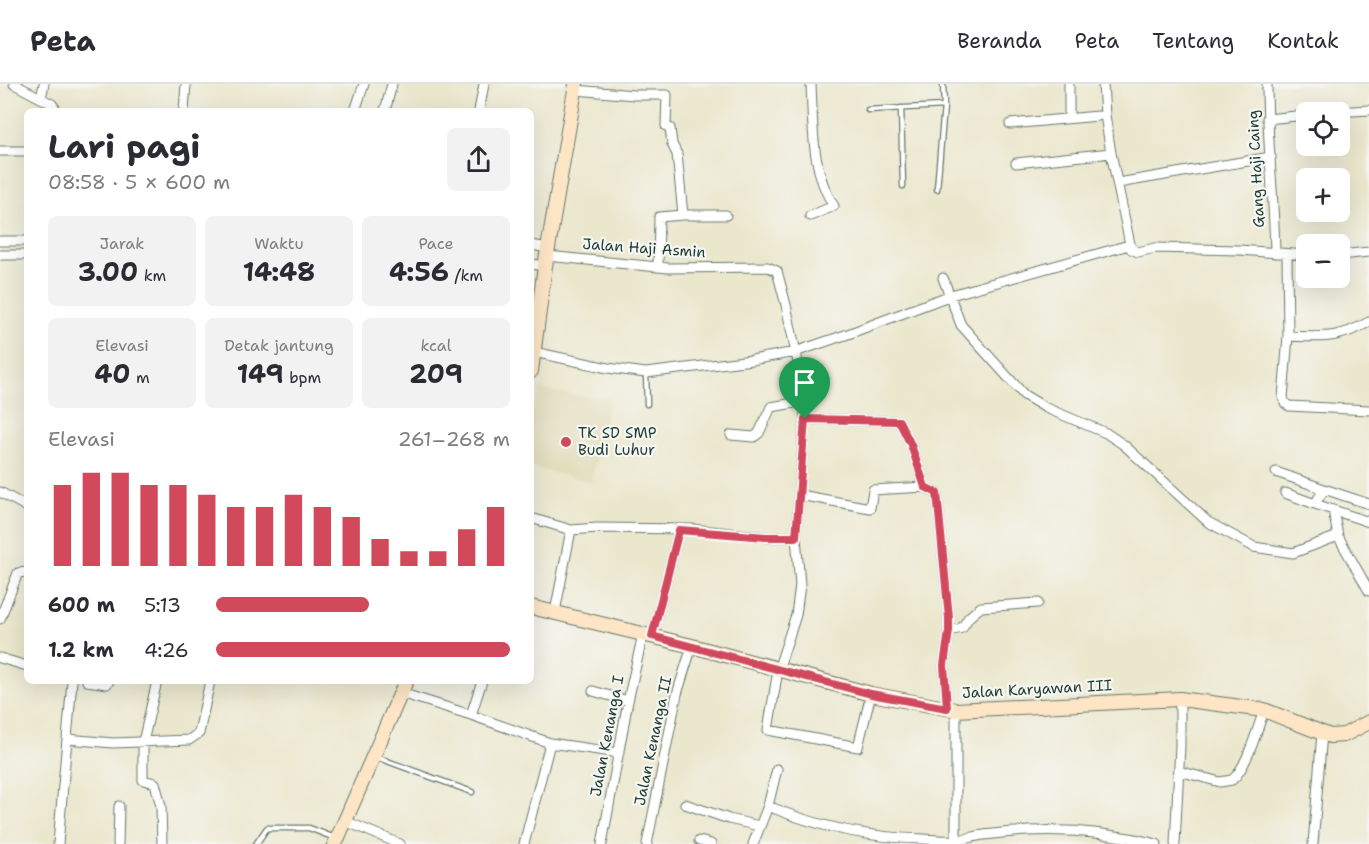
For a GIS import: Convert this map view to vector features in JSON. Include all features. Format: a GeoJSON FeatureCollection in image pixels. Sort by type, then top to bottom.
{"type":"FeatureCollection","features":[{"type":"Feature","properties":{"kind":"street"},"geometry":{"type":"LineString","coordinates":[[41,98],[44,84]]}},
{"type":"Feature","properties":{"kind":"street"},"geometry":{"type":"LineString","coordinates":[[184,108],[186,84]]}},
{"type":"Feature","properties":{"kind":"street"},"geometry":{"type":"LineString","coordinates":[[356,108],[364,84]]}},
{"type":"Feature","properties":{"kind":"street"},"geometry":{"type":"LineString","coordinates":[[386,108],[392,84]]}},
{"type":"Feature","properties":{"kind":"street"},"geometry":{"type":"LineString","coordinates":[[480,108],[484,84]]}},
{"type":"Feature","properties":{"kind":"street"},"geometry":{"type":"LineString","coordinates":[[810,216],[834,206],[822,182],[818,164],[811,84]]}},
{"type":"Feature","properties":{"kind":"street"},"geometry":{"type":"LineString","coordinates":[[1069,84],[1069,118]]}},
{"type":"Feature","properties":{"kind":"street"},"geometry":{"type":"LineString","coordinates":[[1103,84],[1111,153],[1133,251],[1155,248],[1239,250],[1296,255]]}},
{"type":"Feature","properties":{"kind":"street","name":"Gang Haji Caing"},"geometry":{"type":"LineString","coordinates":[[1267,84],[1275,253]]}},
{"type":"Feature","properties":{"kind":"street"},"geometry":{"type":"LineString","coordinates":[[18,85],[52,104],[55,108]]}},
{"type":"Feature","properties":{"kind":"street"},"geometry":{"type":"LineString","coordinates":[[683,215],[677,154],[672,144],[670,128],[666,126],[667,95],[634,95],[576,87],[547,256],[534,352],[608,368],[646,373],[752,360],[795,352],[951,295],[1130,245]]}},
{"type":"Feature","properties":{"kind":"street"},"geometry":{"type":"LineString","coordinates":[[1350,111],[1369,110]]}},
{"type":"Feature","properties":{"kind":"street"},"geometry":{"type":"LineString","coordinates":[[1010,124],[1098,116]]}},
{"type":"Feature","properties":{"kind":"street"},"geometry":{"type":"LineString","coordinates":[[1267,119],[1296,116]]}},
{"type":"Feature","properties":{"kind":"street"},"geometry":{"type":"LineString","coordinates":[[0,151],[24,151]]}},
{"type":"Feature","properties":{"kind":"street"},"geometry":{"type":"LineString","coordinates":[[1016,163],[1111,153]]}},
{"type":"Feature","properties":{"kind":"street"},"geometry":{"type":"LineString","coordinates":[[1118,183],[1272,157]]}},
{"type":"Feature","properties":{"kind":"street"},"geometry":{"type":"LineString","coordinates":[[658,267],[659,217],[726,215]]}},
{"type":"Feature","properties":{"kind":"street"},"geometry":{"type":"LineString","coordinates":[[0,241],[24,241]]}},
{"type":"Feature","properties":{"kind":"street"},"geometry":{"type":"LineString","coordinates":[[534,247],[547,256]]}},
{"type":"Feature","properties":{"kind":"street"},"geometry":{"type":"LineString","coordinates":[[1350,254],[1369,252]]}},
{"type":"Feature","properties":{"kind":"street"},"geometry":{"type":"LineString","coordinates":[[0,255],[24,255]]}},
{"type":"Feature","properties":{"kind":"street"},"geometry":{"type":"LineString","coordinates":[[1287,255],[1288,336],[1283,398],[1285,404],[1369,410]]}},
{"type":"Feature","properties":{"kind":"street"},"geometry":{"type":"LineString","coordinates":[[534,262],[547,256]]}},
{"type":"Feature","properties":{"kind":"street","name":"Jalan Haji Asmin"},"geometry":{"type":"LineString","coordinates":[[547,256],[658,267],[774,268],[778,274],[786,305],[795,352]]}},
{"type":"Feature","properties":{"kind":"street"},"geometry":{"type":"LineString","coordinates":[[943,278],[961,326],[1024,395],[1047,408],[1106,433],[1124,445],[1208,522],[1254,548],[1293,553],[1338,537]]}},
{"type":"Feature","properties":{"kind":"street"},"geometry":{"type":"LineString","coordinates":[[1288,336],[1341,335],[1369,322]]}},
{"type":"Feature","properties":{"kind":"street"},"geometry":{"type":"LineString","coordinates":[[795,352],[806,401],[796,537],[800,585],[796,615],[778,670],[768,730],[858,747],[871,694]]}},
{"type":"Feature","properties":{"kind":"street"},"geometry":{"type":"LineString","coordinates":[[731,435],[754,437],[759,433],[771,406],[806,401]]}},
{"type":"Feature","properties":{"kind":"street"},"geometry":{"type":"LineString","coordinates":[[805,419],[901,422],[925,487]]}},
{"type":"Feature","properties":{"kind":"street"},"geometry":{"type":"LineString","coordinates":[[1276,472],[1369,504]]}},
{"type":"Feature","properties":{"kind":"street"},"geometry":{"type":"LineString","coordinates":[[800,495],[870,508],[873,490],[925,487],[937,493],[949,631],[944,665],[952,709],[956,842]]}},
{"type":"Feature","properties":{"kind":"street"},"geometry":{"type":"LineString","coordinates":[[1315,504],[1324,489]]}},
{"type":"Feature","properties":{"kind":"street"},"geometry":{"type":"LineString","coordinates":[[0,492],[24,505]]}},
{"type":"Feature","properties":{"kind":"street"},"geometry":{"type":"LineString","coordinates":[[1285,494],[1369,522]]}},
{"type":"Feature","properties":{"kind":"street"},"geometry":{"type":"LineString","coordinates":[[1332,510],[1338,537],[1369,591]]}},
{"type":"Feature","properties":{"kind":"street"},"geometry":{"type":"LineString","coordinates":[[534,519],[571,530],[618,528],[796,537]]}},
{"type":"Feature","properties":{"kind":"street"},"geometry":{"type":"LineString","coordinates":[[555,612],[571,530]]}},
{"type":"Feature","properties":{"kind":"street","name":"Jalan Kenanga I"},"geometry":{"type":"LineString","coordinates":[[602,844],[628,701],[679,530]]}},
{"type":"Feature","properties":{"kind":"street"},"geometry":{"type":"LineString","coordinates":[[0,619],[22,573]]}},
{"type":"Feature","properties":{"kind":"street"},"geometry":{"type":"LineString","coordinates":[[949,631],[962,628],[973,613],[981,607],[1038,603]]}},
{"type":"Feature","properties":{"kind":"street","name":"Jalan Karyawan III"},"geometry":{"type":"LineString","coordinates":[[534,608],[692,646],[871,694],[952,709],[1180,699],[1264,710],[1330,736],[1344,735],[1369,722]]}},
{"type":"Feature","properties":{"kind":"street","name":"Jalan Kenanga II"},"geometry":{"type":"LineString","coordinates":[[647,844],[677,694],[692,646]]}},
{"type":"Feature","properties":{"kind":"street"},"geometry":{"type":"LineString","coordinates":[[0,658],[24,665]]}},
{"type":"Feature","properties":{"kind":"street"},"geometry":{"type":"LineString","coordinates":[[58,844],[72,684]]}},
{"type":"Feature","properties":{"kind":"street"},"geometry":{"type":"LineString","coordinates":[[156,684],[143,742],[143,780],[155,783],[161,806],[162,844]]}},
{"type":"Feature","properties":{"kind":"street"},"geometry":{"type":"LineString","coordinates":[[67,739],[90,742],[189,740],[199,733],[209,684]]}},
{"type":"Feature","properties":{"kind":"street"},"geometry":{"type":"LineString","coordinates":[[471,715],[481,684]]}},
{"type":"Feature","properties":{"kind":"street"},"geometry":{"type":"LineString","coordinates":[[336,842],[403,687],[471,715],[550,743],[619,753]]}},
{"type":"Feature","properties":{"kind":"street"},"geometry":{"type":"LineString","coordinates":[[593,691],[628,701]]}},
{"type":"Feature","properties":{"kind":"street"},"geometry":{"type":"LineString","coordinates":[[1175,844],[1180,699]]}},
{"type":"Feature","properties":{"kind":"street"},"geometry":{"type":"LineString","coordinates":[[1179,771],[1220,782],[1232,780],[1238,774],[1251,746],[1264,710]]}},
{"type":"Feature","properties":{"kind":"street"},"geometry":{"type":"LineString","coordinates":[[1312,844],[1322,733]]}},
{"type":"Feature","properties":{"kind":"street"},"geometry":{"type":"LineString","coordinates":[[524,844],[550,743]]}},
{"type":"Feature","properties":{"kind":"street"},"geometry":{"type":"LineString","coordinates":[[753,844],[768,806],[777,769]]}},
{"type":"Feature","properties":{"kind":"street"},"geometry":{"type":"LineString","coordinates":[[686,804],[729,819],[759,826]]}},
{"type":"Feature","properties":{"kind":"street"},"geometry":{"type":"LineString","coordinates":[[118,844],[119,806]]}},
{"type":"Feature","properties":{"kind":"street"},"geometry":{"type":"LineString","coordinates":[[768,806],[795,818],[849,832],[898,839],[956,842],[984,835],[1056,830],[1095,832],[1151,843]]}},
{"type":"Feature","properties":{"kind":"street"},"geometry":{"type":"LineString","coordinates":[[345,821],[400,844]]}},
{"type":"Feature","properties":{"kind":"street"},"geometry":{"type":"LineString","coordinates":[[699,840],[711,844]]}},
{"type":"Feature","properties":{"kind":"lane"},"geometry":{"type":"LineString","coordinates":[[937,189],[944,106],[943,84]]}},
{"type":"Feature","properties":{"kind":"lane"},"geometry":{"type":"LineString","coordinates":[[868,110],[944,106]]}},
{"type":"Feature","properties":{"kind":"lane"},"geometry":{"type":"LineString","coordinates":[[901,108],[903,186]]}},
{"type":"Feature","properties":{"kind":"lane"},"geometry":{"type":"LineString","coordinates":[[646,373],[647,404]]}},
{"type":"Feature","properties":{"kind":"lane"},"geometry":{"type":"LineString","coordinates":[[373,756],[472,792]]}},
{"type":"Feature","properties":{"kind":"lane"},"geometry":{"type":"LineString","coordinates":[[256,844],[267,828],[309,828],[336,842]]}},
{"type":"Feature","properties":{"kind":"shaded area","name":"TK SD SMP Budi Luhur"},"geometry":{"type":"Polygon","coordinates":[[[540,389],[582,396],[610,397],[591,482],[534,468],[534,408],[540,389]]]}},
{"type":"Feature","properties":{"kind":"place","name":"TK SD SMP Budi Luhur"},"geometry":{"type":"Point","coordinates":[566,442]}},
{"type":"Feature","properties":{"kind":"route"},"geometry":{"type":"LineString","coordinates":[[805,419],[901,422],[925,487],[937,493],[944,585],[949,618],[944,665],[947,708],[871,694],[652,636],[679,530],[796,537],[805,419]]}}]}
